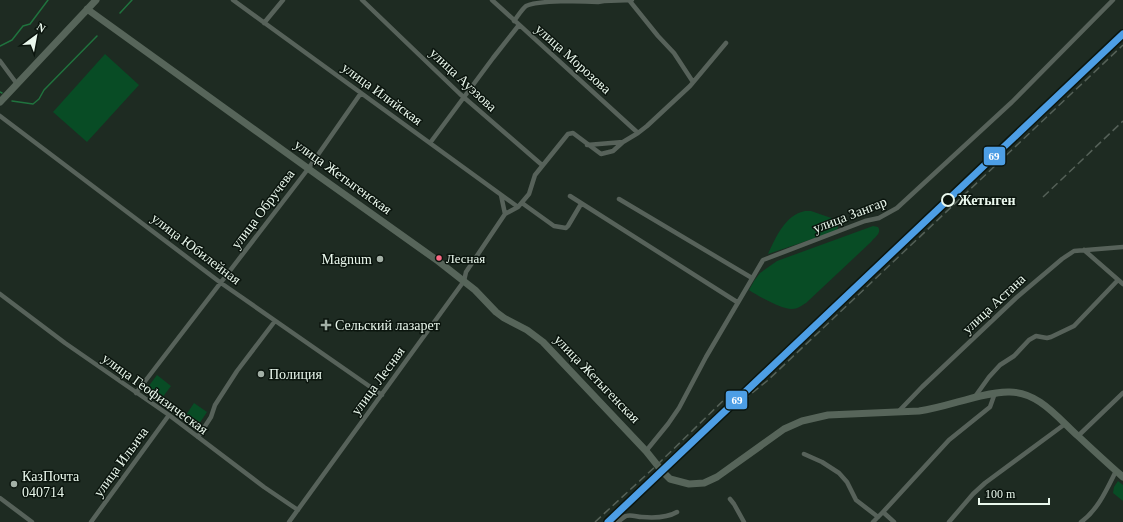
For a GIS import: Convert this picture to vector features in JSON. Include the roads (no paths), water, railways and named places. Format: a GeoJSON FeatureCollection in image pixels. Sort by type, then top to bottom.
{"type":"FeatureCollection","features":[{"type":"Feature","properties":{"kind":"main road"},"geometry":{"type":"LineString","coordinates":[[0,102],[96,0]]}},
{"type":"Feature","properties":{"kind":"main road","name":"улица Жетыгенская"},"geometry":{"type":"LineString","coordinates":[[87,9],[308,169],[438,260],[475,290],[496,312],[527,330],[543,342],[646,450],[670,479],[689,484],[704,483],[717,478],[784,429],[802,421],[828,415],[932,410],[995,393],[1009,392],[1022,393],[1034,398],[1049,409],[1123,477]]}},
{"type":"Feature","properties":{"kind":"street","name":"улица Илийская"},"geometry":{"type":"LineString","coordinates":[[233,0],[500,195],[520,205],[554,226],[566,228],[581,204]]}},
{"type":"Feature","properties":{"kind":"street"},"geometry":{"type":"LineString","coordinates":[[264,23],[283,0]]}},
{"type":"Feature","properties":{"kind":"street","name":"улица Ауэзова"},"geometry":{"type":"LineString","coordinates":[[362,0],[464,97],[542,166]]}},
{"type":"Feature","properties":{"kind":"street","name":"улица Морозова"},"geometry":{"type":"LineString","coordinates":[[492,0],[638,134]]}},
{"type":"Feature","properties":{"kind":"street"},"geometry":{"type":"LineString","coordinates":[[514,21],[527,5],[535,3],[555,1],[598,2],[604,0],[630,0],[658,36],[674,53],[693,82]]}},
{"type":"Feature","properties":{"kind":"street","name":"улица Зангар"},"geometry":{"type":"LineString","coordinates":[[646,450],[658,437],[679,408],[763,260],[865,221],[879,218],[897,208],[1012,102],[1113,0]]}},
{"type":"Feature","properties":{"kind":"street"},"geometry":{"type":"LineString","coordinates":[[430,143],[519,25]]}},
{"type":"Feature","properties":{"kind":"street"},"geometry":{"type":"LineString","coordinates":[[520,205],[530,192],[535,175],[570,133],[573,133],[602,154],[613,151],[623,142],[638,134],[693,82],[726,43]]}},
{"type":"Feature","properties":{"kind":"street"},"geometry":{"type":"LineString","coordinates":[[0,61],[17,84]]}},
{"type":"Feature","properties":{"kind":"street","name":"улица Обручева"},"geometry":{"type":"LineString","coordinates":[[136,393],[308,169],[361,93]]}},
{"type":"Feature","properties":{"kind":"street","name":"улица Юбилейная"},"geometry":{"type":"LineString","coordinates":[[0,116],[221,283],[382,395]]}},
{"type":"Feature","properties":{"kind":"street"},"geometry":{"type":"LineString","coordinates":[[588,145],[623,142]]}},
{"type":"Feature","properties":{"kind":"street"},"geometry":{"type":"LineString","coordinates":[[500,195],[505,214]]}},
{"type":"Feature","properties":{"kind":"street"},"geometry":{"type":"LineString","coordinates":[[570,196],[738,302]]}},
{"type":"Feature","properties":{"kind":"street"},"geometry":{"type":"LineString","coordinates":[[619,199],[752,278]]}},
{"type":"Feature","properties":{"kind":"street","name":"улица Лесная"},"geometry":{"type":"LineString","coordinates":[[290,522],[464,281],[466,272],[505,214],[520,205]]}},
{"type":"Feature","properties":{"kind":"street","name":"улица Астана"},"geometry":{"type":"LineString","coordinates":[[898,412],[922,387],[1016,298],[1062,259],[1074,251],[1123,247]]}},
{"type":"Feature","properties":{"kind":"street"},"geometry":{"type":"LineString","coordinates":[[1084,250],[1123,284]]}},
{"type":"Feature","properties":{"kind":"street"},"geometry":{"type":"LineString","coordinates":[[974,398],[994,370],[1014,356],[1030,340],[1036,336],[1051,338],[1074,326],[1118,280]]}},
{"type":"Feature","properties":{"kind":"street","name":"улица Геофизическая"},"geometry":{"type":"LineString","coordinates":[[0,294],[65,343],[169,415],[264,487],[298,510]]}},
{"type":"Feature","properties":{"kind":"street"},"geometry":{"type":"LineString","coordinates":[[198,437],[237,371],[275,320]]}},
{"type":"Feature","properties":{"kind":"street"},"geometry":{"type":"LineString","coordinates":[[873,522],[949,440],[990,407],[995,393]]}},
{"type":"Feature","properties":{"kind":"street"},"geometry":{"type":"LineString","coordinates":[[1078,436],[1123,393]]}},
{"type":"Feature","properties":{"kind":"street","name":"улица Ильича"},"geometry":{"type":"LineString","coordinates":[[91,522],[169,415]]}},
{"type":"Feature","properties":{"kind":"street"},"geometry":{"type":"LineString","coordinates":[[949,522],[973,494],[985,483],[1065,424]]}},
{"type":"Feature","properties":{"kind":"street"},"geometry":{"type":"LineString","coordinates":[[804,454],[839,472],[848,482],[856,500],[878,517]]}},
{"type":"Feature","properties":{"kind":"street"},"geometry":{"type":"LineString","coordinates":[[1081,522],[1093,510],[1104,495],[1116,471]]}},
{"type":"Feature","properties":{"kind":"street"},"geometry":{"type":"LineString","coordinates":[[0,498],[32,522]]}},
{"type":"Feature","properties":{"kind":"street"},"geometry":{"type":"LineString","coordinates":[[730,499],[744,522]]}},
{"type":"Feature","properties":{"kind":"street"},"geometry":{"type":"LineString","coordinates":[[618,522],[625,516],[656,517],[677,512]]}},
{"type":"Feature","properties":{"kind":"street"},"geometry":{"type":"LineString","coordinates":[[883,512],[894,522]]}},
{"type":"Feature","properties":{"kind":"waterway"},"geometry":{"type":"LineString","coordinates":[[0,46],[12,40],[23,26],[30,24],[48,0]]}},
{"type":"Feature","properties":{"kind":"waterway"},"geometry":{"type":"LineString","coordinates":[[120,13],[132,0]]}},
{"type":"Feature","properties":{"kind":"waterway"},"geometry":{"type":"LineString","coordinates":[[12,101],[33,104],[39,99],[44,90],[97,36]]}},
{"type":"Feature","properties":{"kind":"railway"},"geometry":{"type":"LineString","coordinates":[[696,438],[767,381],[1123,45]]}},
{"type":"Feature","properties":{"kind":"railway"},"geometry":{"type":"LineString","coordinates":[[1043,197],[1123,121]]}},
{"type":"Feature","properties":{"kind":"railway"},"geometry":{"type":"LineString","coordinates":[[595,522],[657,465],[727,397]]}},
{"type":"Feature","properties":{"kind":"place","name":"Жетыген"},"geometry":{"type":"Point","coordinates":[948,200]}},
{"type":"Feature","properties":{"kind":"place","name":"Лесная"},"geometry":{"type":"Point","coordinates":[439,258]}},
{"type":"Feature","properties":{"kind":"place","name":"Magnum"},"geometry":{"type":"Point","coordinates":[380,259]}},
{"type":"Feature","properties":{"kind":"place","name":"Сельский лазарет"},"geometry":{"type":"Point","coordinates":[326,325]}},
{"type":"Feature","properties":{"kind":"place","name":"Полиция"},"geometry":{"type":"Point","coordinates":[261,374]}},
{"type":"Feature","properties":{"kind":"place","name":"КазПочта 040714"},"geometry":{"type":"Point","coordinates":[14,484]}}]}
